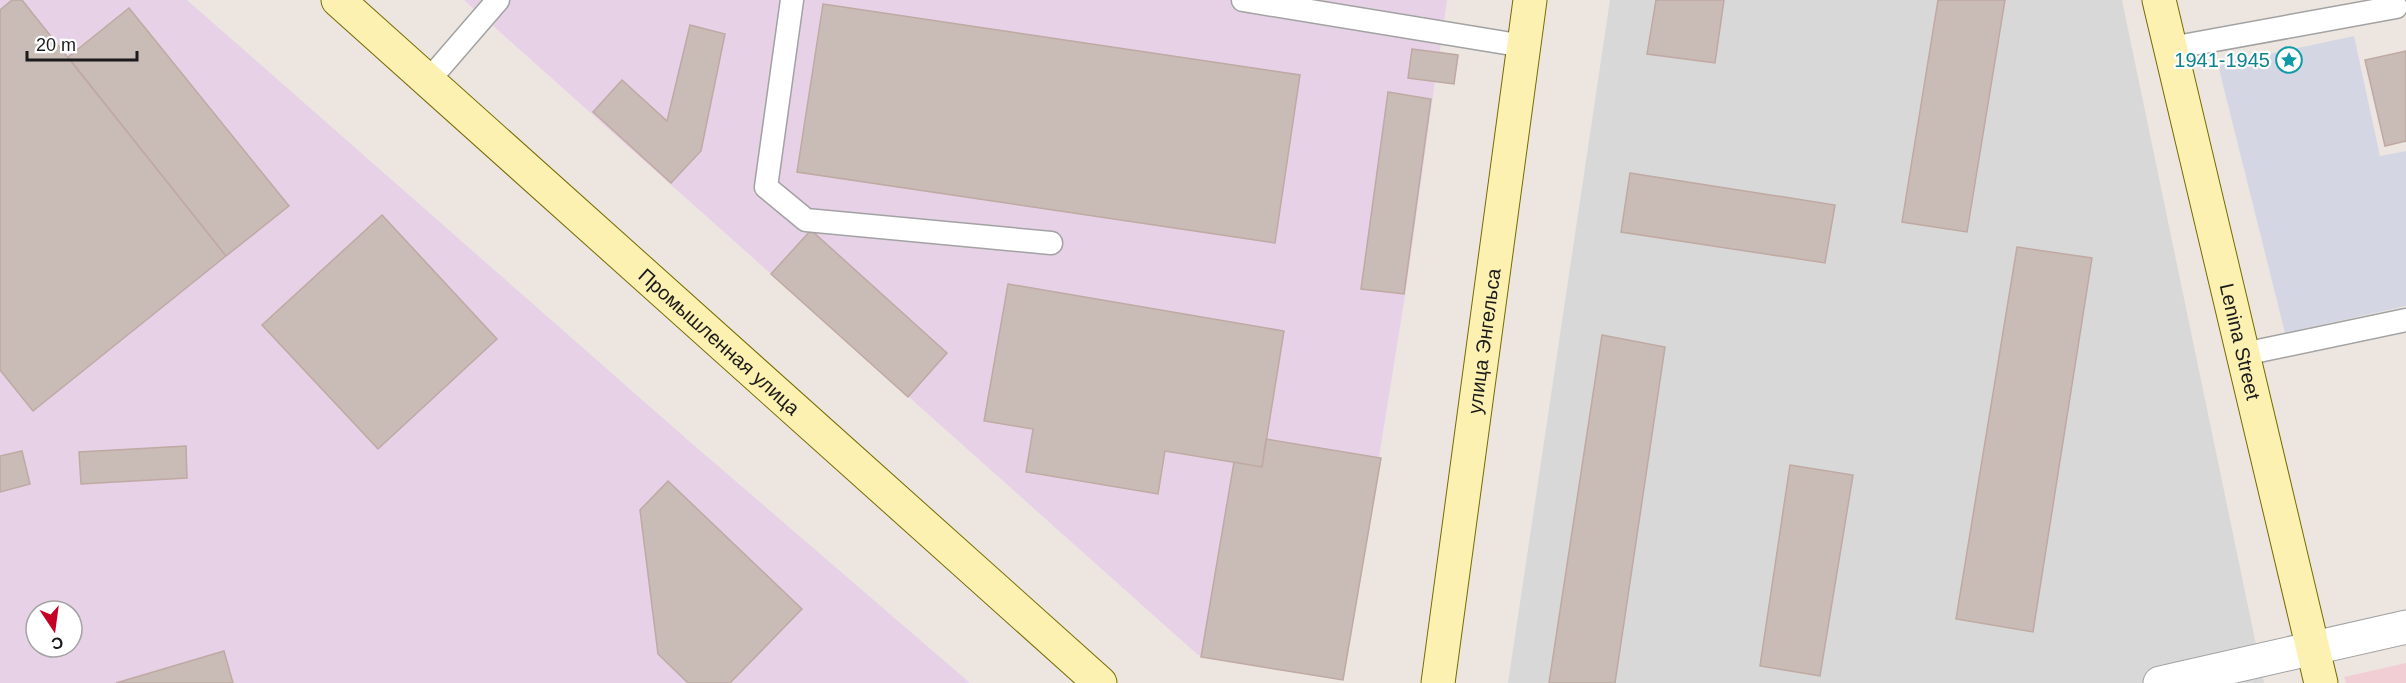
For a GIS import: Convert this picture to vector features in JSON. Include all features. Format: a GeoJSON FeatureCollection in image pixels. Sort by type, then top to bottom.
{"type":"FeatureCollection","features":[{"type":"Feature","properties":{"kind":"street","name":"Промышленная улица"},"geometry":{"type":"LineString","coordinates":[[338,0],[1100,683]]}},
{"type":"Feature","properties":{"kind":"street","name":"улица Энгельса"},"geometry":{"type":"LineString","coordinates":[[1438,683],[1530,0]]}},
{"type":"Feature","properties":{"kind":"street","name":"Lenina Street"},"geometry":{"type":"LineString","coordinates":[[2159,0],[2321,683]]}},
{"type":"Feature","properties":{"kind":"street"},"geometry":{"type":"LineString","coordinates":[[2160,683],[2406,627]]}},
{"type":"Feature","properties":{"kind":"lane"},"geometry":{"type":"LineString","coordinates":[[428,81],[498,0]]}},
{"type":"Feature","properties":{"kind":"lane"},"geometry":{"type":"LineString","coordinates":[[792,0],[766,187],[806,220],[1051,243]]}},
{"type":"Feature","properties":{"kind":"lane"},"geometry":{"type":"LineString","coordinates":[[1243,0],[1524,46]]}},
{"type":"Feature","properties":{"kind":"lane"},"geometry":{"type":"LineString","coordinates":[[2171,48],[2397,7]]}},
{"type":"Feature","properties":{"kind":"lane"},"geometry":{"type":"LineString","coordinates":[[2244,354],[2406,320]]}},
{"type":"Feature","properties":{"kind":"shaded area"},"geometry":{"type":"Polygon","coordinates":[[[0,0],[187,0],[689,441],[970,683],[0,683],[0,0]]]}},
{"type":"Feature","properties":{"kind":"shaded area"},"geometry":{"type":"Polygon","coordinates":[[[464,0],[1447,0],[1440,51],[1459,56],[1454,84],[1435,81],[1405,296],[1343,680],[1198,655],[464,0]]]}},
{"type":"Feature","properties":{"kind":"shaded area"},"geometry":{"type":"Polygon","coordinates":[[[1610,0],[2122,0],[2264,683],[1508,683],[1610,0]]]}},
{"type":"Feature","properties":{"kind":"shaded area"},"geometry":{"type":"Polygon","coordinates":[[[2354,36],[2380,156],[2406,151],[2406,306],[2285,333],[2218,65],[2354,36]]]}},
{"type":"Feature","properties":{"kind":"shaded area"},"geometry":{"type":"Polygon","coordinates":[[[2406,663],[2406,683],[2346,683],[2344,677],[2406,663]]]}},
{"type":"Feature","properties":{"kind":"building"},"geometry":{"type":"Polygon","coordinates":[[[12,0],[22,0],[226,256],[33,411],[0,370],[0,10],[12,0]]]}},
{"type":"Feature","properties":{"kind":"building"},"geometry":{"type":"Polygon","coordinates":[[[1656,0],[1724,0],[1715,63],[1647,54],[1656,0]]]}},
{"type":"Feature","properties":{"kind":"building"},"geometry":{"type":"Polygon","coordinates":[[[1938,0],[2005,0],[1967,232],[1902,222],[1938,0]]]}},
{"type":"Feature","properties":{"kind":"building"},"geometry":{"type":"Polygon","coordinates":[[[823,4],[1300,75],[1275,243],[797,172],[823,4]]]}},
{"type":"Feature","properties":{"kind":"building"},"geometry":{"type":"Polygon","coordinates":[[[129,8],[289,206],[226,256],[68,57],[129,8]]]}},
{"type":"Feature","properties":{"kind":"building"},"geometry":{"type":"Polygon","coordinates":[[[690,25],[725,34],[701,151],[671,183],[593,112],[622,80],[667,121],[690,25]]]}},
{"type":"Feature","properties":{"kind":"building"},"geometry":{"type":"Polygon","coordinates":[[[1412,49],[1458,55],[1454,84],[1408,78],[1412,49]]]}},
{"type":"Feature","properties":{"kind":"building"},"geometry":{"type":"Polygon","coordinates":[[[2406,51],[2406,141],[2385,146],[2365,60],[2406,51]]]}},
{"type":"Feature","properties":{"kind":"building"},"geometry":{"type":"Polygon","coordinates":[[[1388,92],[1431,99],[1404,294],[1361,289],[1388,92]]]}},
{"type":"Feature","properties":{"kind":"building"},"geometry":{"type":"Polygon","coordinates":[[[1630,173],[1835,205],[1825,263],[1621,232],[1630,173]]]}},
{"type":"Feature","properties":{"kind":"building"},"geometry":{"type":"Polygon","coordinates":[[[382,215],[497,339],[378,449],[262,325],[382,215]]]}},
{"type":"Feature","properties":{"kind":"building"},"geometry":{"type":"Polygon","coordinates":[[[811,230],[947,353],[908,397],[771,274],[811,230]]]}},
{"type":"Feature","properties":{"kind":"building"},"geometry":{"type":"Polygon","coordinates":[[[2017,247],[2092,258],[2033,632],[1956,619],[2017,247]]]}},
{"type":"Feature","properties":{"kind":"building"},"geometry":{"type":"Polygon","coordinates":[[[1008,284],[1284,331],[1262,467],[1165,451],[1158,494],[1026,472],[1033,429],[984,421],[1008,284]]]}},
{"type":"Feature","properties":{"kind":"building"},"geometry":{"type":"Polygon","coordinates":[[[1602,335],[1665,347],[1615,683],[1549,683],[1602,335]]]}},
{"type":"Feature","properties":{"kind":"building"},"geometry":{"type":"Polygon","coordinates":[[[1266,439],[1381,458],[1343,680],[1201,657],[1234,462],[1262,467],[1266,439]]]}},
{"type":"Feature","properties":{"kind":"building"},"geometry":{"type":"Polygon","coordinates":[[[186,446],[187,478],[81,484],[79,452],[186,446]]]}},
{"type":"Feature","properties":{"kind":"building"},"geometry":{"type":"Polygon","coordinates":[[[22,451],[30,484],[0,492],[0,456],[22,451]]]}},
{"type":"Feature","properties":{"kind":"building"},"geometry":{"type":"Polygon","coordinates":[[[1790,465],[1853,475],[1820,676],[1760,666],[1790,465]]]}},
{"type":"Feature","properties":{"kind":"building"},"geometry":{"type":"Polygon","coordinates":[[[668,481],[802,609],[730,683],[688,683],[658,654],[640,510],[668,481]]]}},
{"type":"Feature","properties":{"kind":"building"},"geometry":{"type":"Polygon","coordinates":[[[224,651],[233,683],[116,683],[224,651]]]}},
{"type":"Feature","properties":{"kind":"place","name":"1941-1945"},"geometry":{"type":"Point","coordinates":[2289,60]}}]}
